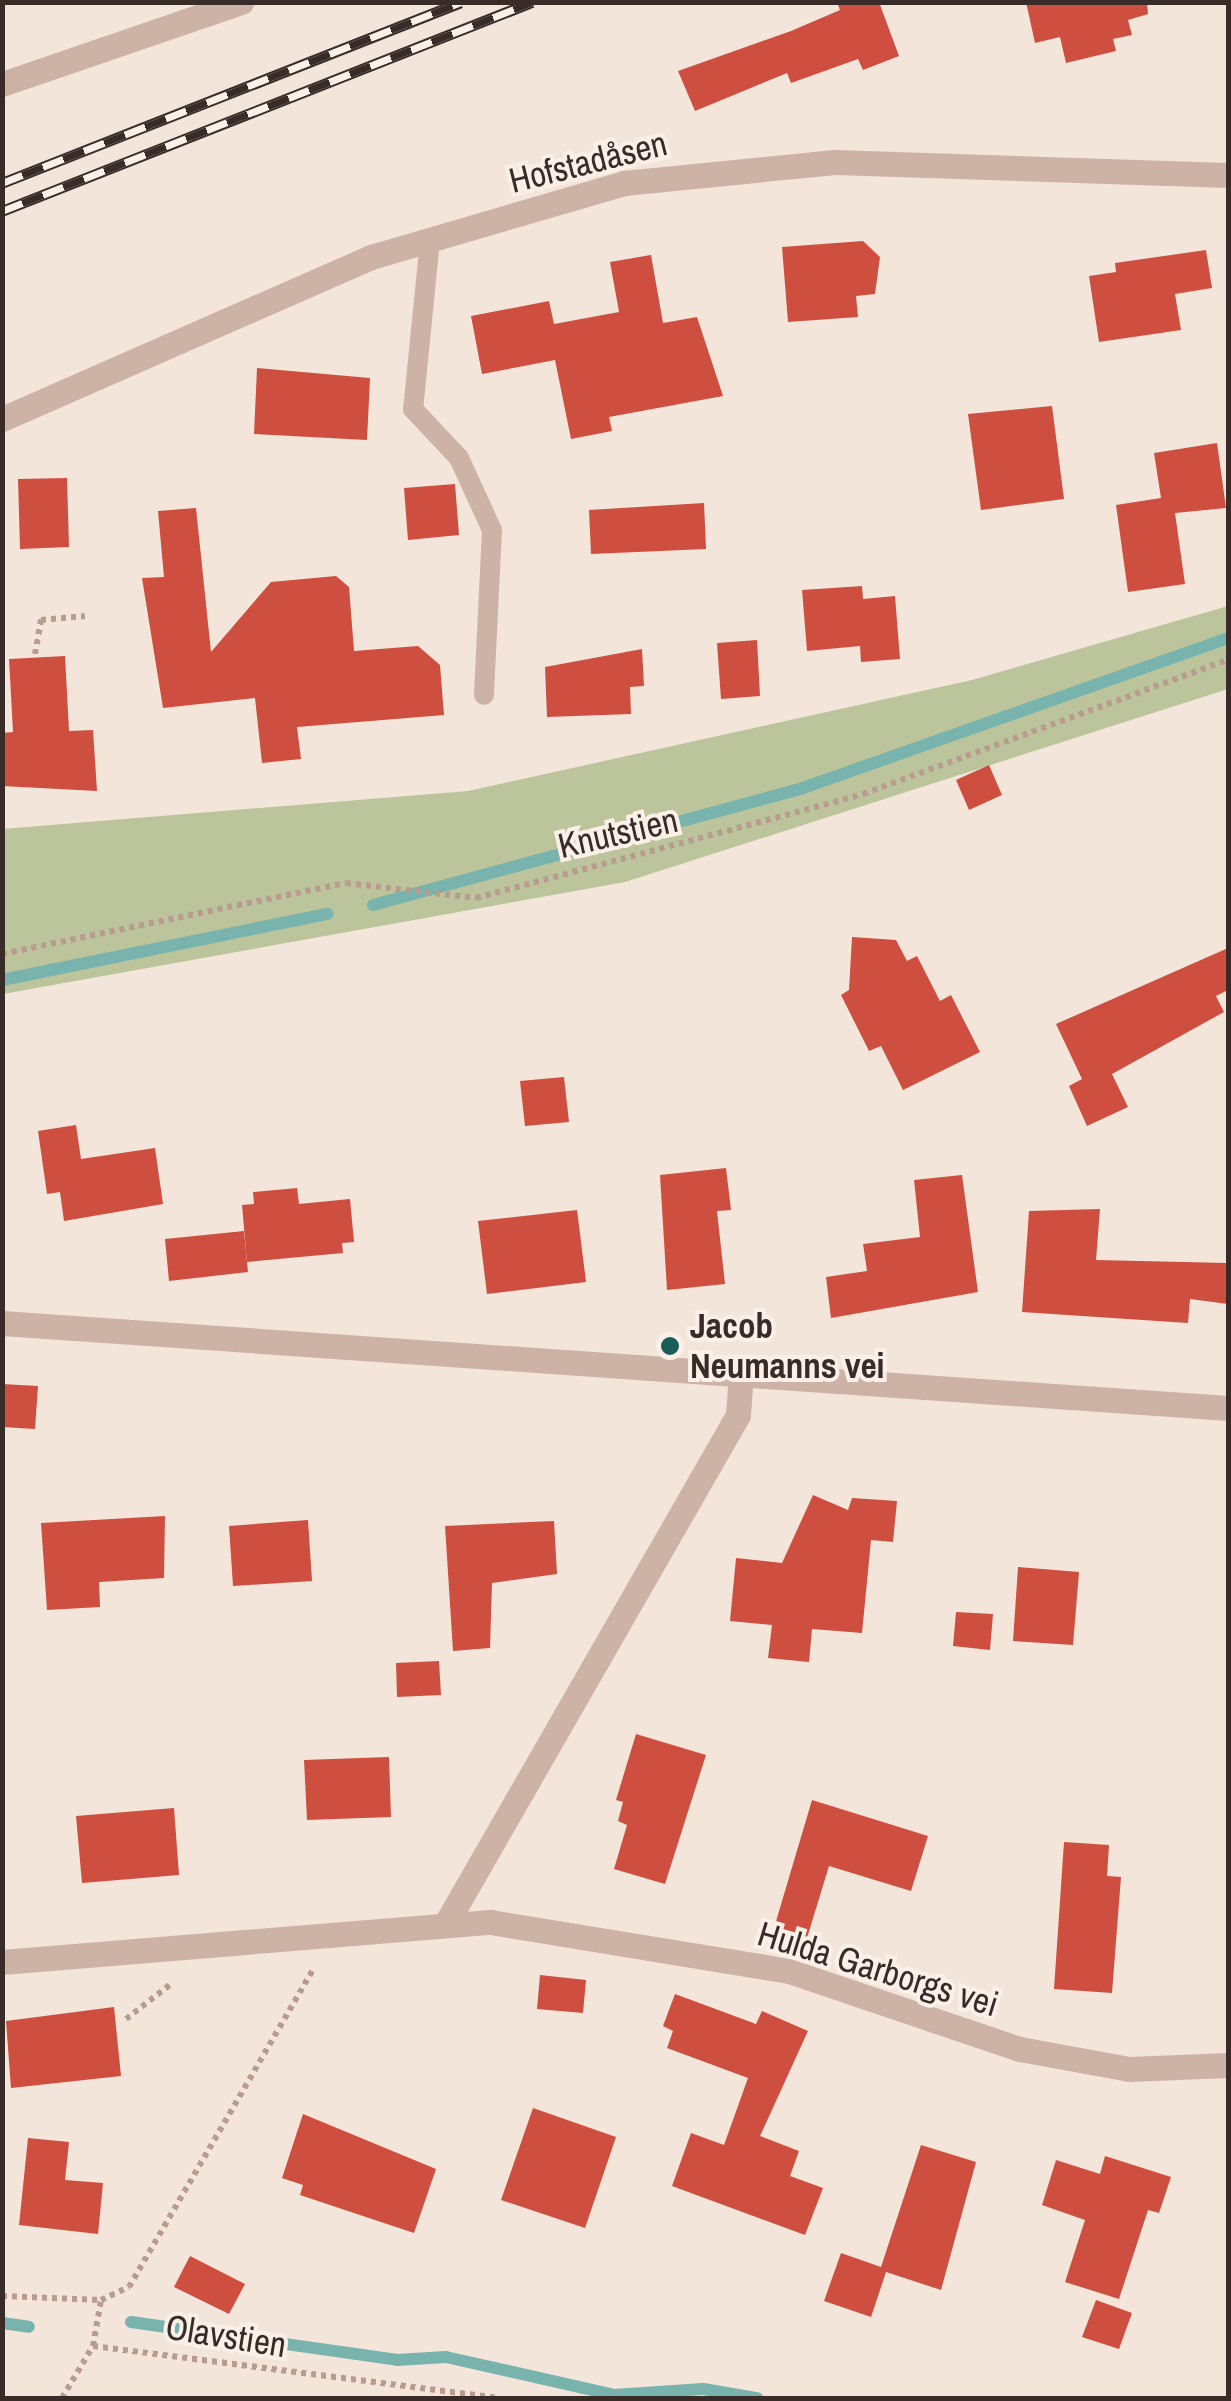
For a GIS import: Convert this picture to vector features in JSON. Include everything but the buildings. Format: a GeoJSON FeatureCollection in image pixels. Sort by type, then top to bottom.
{"type":"FeatureCollection","features":[{"type":"Feature","properties":{"kind":"street"},"geometry":{"type":"LineString","coordinates":[[2,84],[241,2]]}},
{"type":"Feature","properties":{"kind":"street","name":"Hofstadåsen"},"geometry":{"type":"LineString","coordinates":[[2,419],[371,256],[624,182],[732,166],[1037,165],[1228,175]]}},
{"type":"Feature","properties":{"kind":"street"},"geometry":{"type":"LineString","coordinates":[[2,1323],[1228,1408]]}},
{"type":"Feature","properties":{"kind":"street"},"geometry":{"type":"LineString","coordinates":[[448,1920],[738,1415],[742,1376]]}},
{"type":"Feature","properties":{"kind":"street","name":"Hulda Garborgs vei"},"geometry":{"type":"LineString","coordinates":[[2,1962],[333,1940],[448,1920],[789,1971],[1020,2049],[1129,2070],[1228,2065]]}},
{"type":"Feature","properties":{"kind":"lane"},"geometry":{"type":"LineString","coordinates":[[430,240],[413,408],[459,458],[492,530],[484,695]]}},
{"type":"Feature","properties":{"kind":"path"},"geometry":{"type":"LineString","coordinates":[[35,654],[41,620],[85,616]]}},
{"type":"Feature","properties":{"kind":"path","name":"Knutstien"},"geometry":{"type":"LineString","coordinates":[[2,954],[346,883],[476,898],[863,794],[1228,660]]}},
{"type":"Feature","properties":{"kind":"path"},"geometry":{"type":"LineString","coordinates":[[2,2296],[101,2300],[142,2273],[197,2162],[333,1940]]}},
{"type":"Feature","properties":{"kind":"path"},"geometry":{"type":"LineString","coordinates":[[126,2019],[172,1983],[184,1950]]}},
{"type":"Feature","properties":{"kind":"path"},"geometry":{"type":"LineString","coordinates":[[62,2398],[93,2346],[101,2300]]}},
{"type":"Feature","properties":{"kind":"path","name":"Olavstien"},"geometry":{"type":"LineString","coordinates":[[93,2346],[497,2398]]}},
{"type":"Feature","properties":{"kind":"green space"},"geometry":{"type":"Polygon","coordinates":[[[1228,606],[1228,689],[625,882],[3,994],[2,829],[468,791],[972,680],[1228,606]]]}},
{"type":"Feature","properties":{"kind":"waterway"},"geometry":{"type":"LineString","coordinates":[[373,905],[797,790],[1228,638]]}},
{"type":"Feature","properties":{"kind":"waterway"},"geometry":{"type":"LineString","coordinates":[[2,980],[327,914]]}},
{"type":"Feature","properties":{"kind":"waterway"},"geometry":{"type":"LineString","coordinates":[[131,2322],[397,2360],[446,2357],[614,2395],[703,2389],[757,2398]]}},
{"type":"Feature","properties":{"kind":"waterway"},"geometry":{"type":"LineString","coordinates":[[2,2323],[29,2327]]}},
{"type":"Feature","properties":{"kind":"railway"},"geometry":{"type":"LineString","coordinates":[[2,183],[461,2]]}},
{"type":"Feature","properties":{"kind":"railway"},"geometry":{"type":"LineString","coordinates":[[2,211],[532,2]]}},
{"type":"Feature","properties":{"kind":"place","name":"Jacob Neumanns vei"},"geometry":{"type":"Point","coordinates":[670,1346]}}]}
